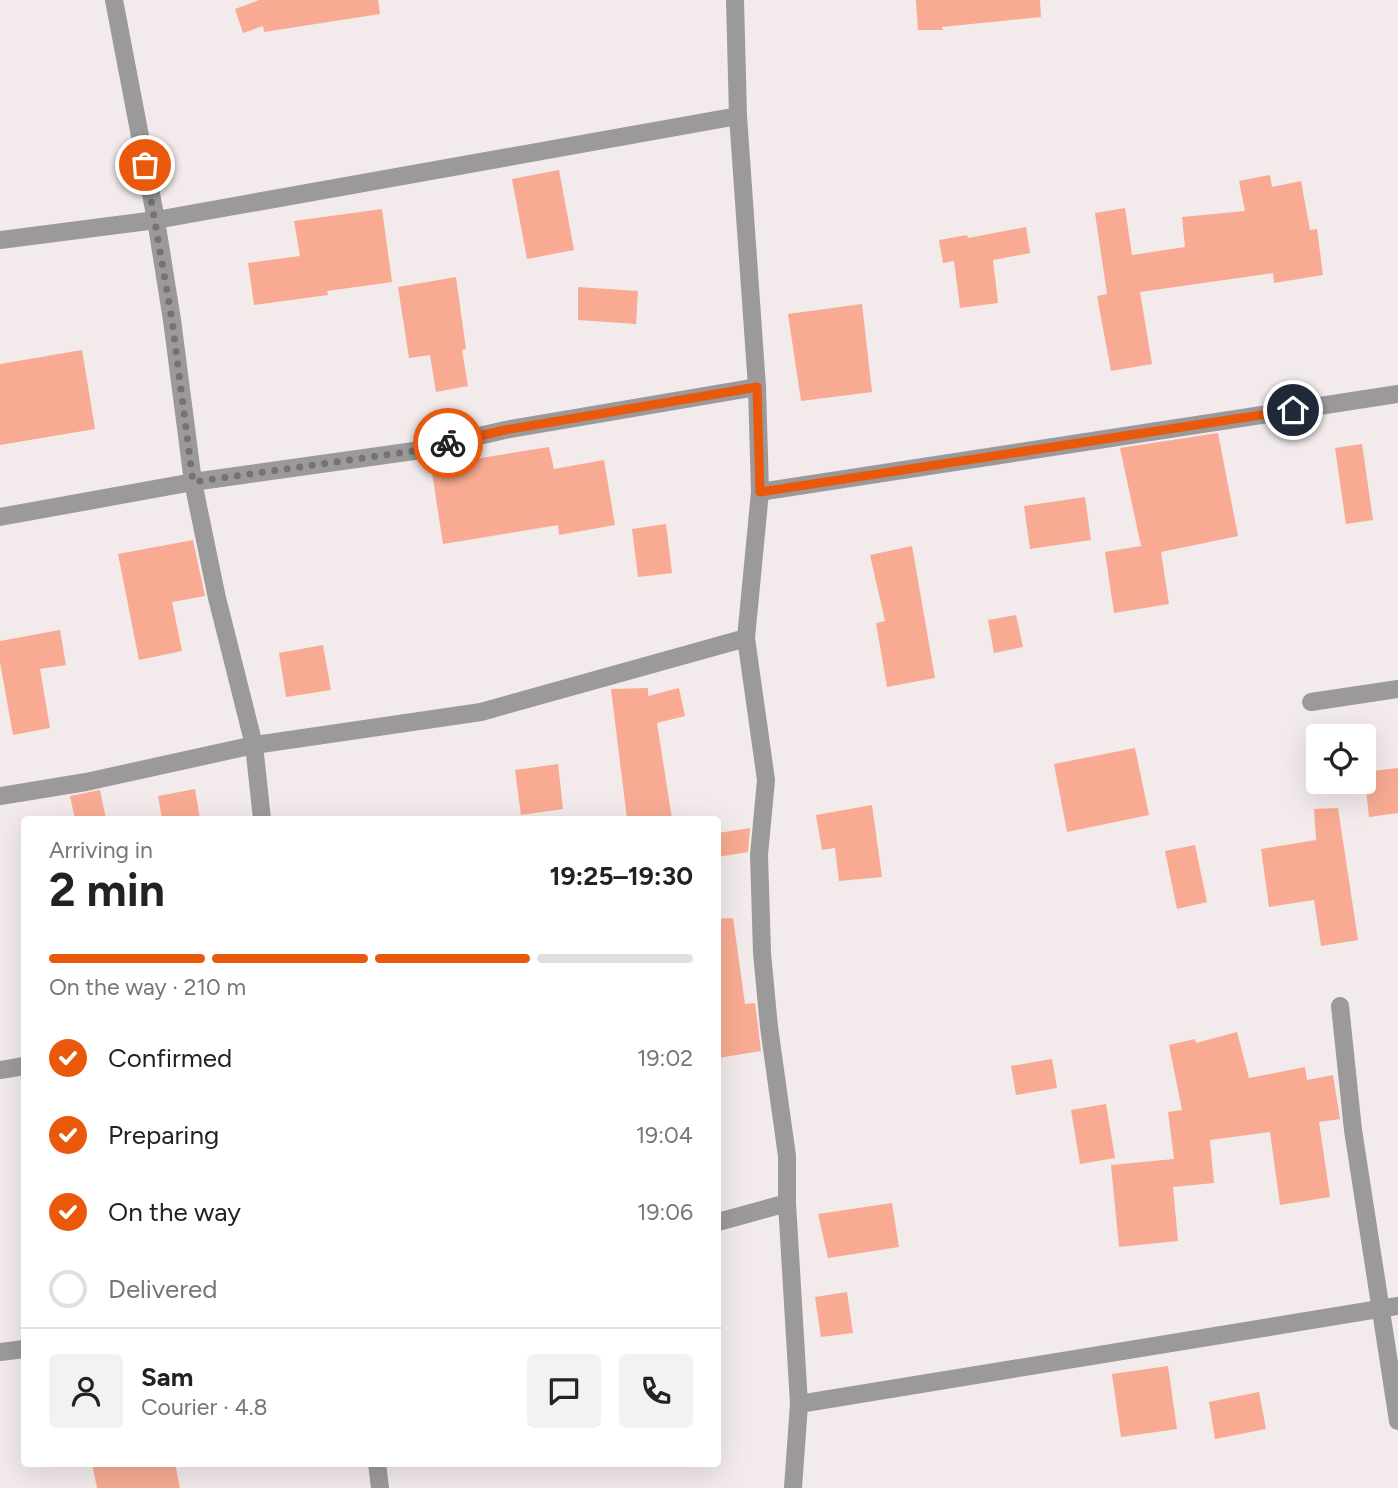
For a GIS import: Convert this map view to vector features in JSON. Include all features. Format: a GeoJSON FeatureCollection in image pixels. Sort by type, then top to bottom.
{"type":"FeatureCollection","features":[{"type":"Feature","properties":{"kind":"street"},"geometry":{"type":"LineString","coordinates":[[114,0],[156,220],[193,482],[217,598],[254,745],[262,816]]}},
{"type":"Feature","properties":{"kind":"street"},"geometry":{"type":"LineString","coordinates":[[735,0],[738,116],[757,387],[760,492],[746,638],[766,780],[759,855],[762,953],[787,1156],[787,1203],[799,1404],[793,1488]]}},
{"type":"Feature","properties":{"kind":"street"},"geometry":{"type":"LineString","coordinates":[[0,240],[156,220],[738,116]]}},
{"type":"Feature","properties":{"kind":"street"},"geometry":{"type":"LineString","coordinates":[[0,517],[193,482],[414,451],[505,430],[757,387]]}},
{"type":"Feature","properties":{"kind":"street"},"geometry":{"type":"LineString","coordinates":[[760,492],[1398,394]]}},
{"type":"Feature","properties":{"kind":"street"},"geometry":{"type":"LineString","coordinates":[[0,796],[86,782],[254,745],[481,712],[746,638]]}},
{"type":"Feature","properties":{"kind":"street"},"geometry":{"type":"LineString","coordinates":[[1311,702],[1398,689]]}},
{"type":"Feature","properties":{"kind":"street"},"geometry":{"type":"LineString","coordinates":[[1340,1006],[1353,1130],[1398,1421]]}},
{"type":"Feature","properties":{"kind":"street"},"geometry":{"type":"LineString","coordinates":[[0,1070],[21,1066]]}},
{"type":"Feature","properties":{"kind":"street"},"geometry":{"type":"LineString","coordinates":[[721,1221],[787,1203]]}},
{"type":"Feature","properties":{"kind":"street"},"geometry":{"type":"LineString","coordinates":[[799,1404],[1398,1306]]}},
{"type":"Feature","properties":{"kind":"street"},"geometry":{"type":"LineString","coordinates":[[0,1352],[21,1349]]}},
{"type":"Feature","properties":{"kind":"street"},"geometry":{"type":"LineString","coordinates":[[377,1467],[380,1488]]}},
{"type":"Feature","properties":{"kind":"building"},"geometry":{"type":"Polygon","coordinates":[[[259,0],[378,0],[380,14],[264,32],[263,26],[243,33],[235,9],[259,0]]]}},
{"type":"Feature","properties":{"kind":"building"},"geometry":{"type":"Polygon","coordinates":[[[916,0],[1040,0],[1041,17],[942,27],[943,30],[918,30],[916,0]]]}},
{"type":"Feature","properties":{"kind":"building"},"geometry":{"type":"Polygon","coordinates":[[[559,170],[574,250],[527,259],[512,179],[559,170]]]}},
{"type":"Feature","properties":{"kind":"building"},"geometry":{"type":"Polygon","coordinates":[[[1270,175],[1272,187],[1301,181],[1310,230],[1317,229],[1323,275],[1274,283],[1273,273],[1140,292],[1152,364],[1111,371],[1097,296],[1107,294],[1095,213],[1125,208],[1132,255],[1185,247],[1182,217],[1245,211],[1239,181],[1270,175]]]}},
{"type":"Feature","properties":{"kind":"building"},"geometry":{"type":"Polygon","coordinates":[[[382,209],[392,282],[327,291],[328,295],[254,305],[248,263],[300,256],[294,221],[382,209]]]}},
{"type":"Feature","properties":{"kind":"building"},"geometry":{"type":"Polygon","coordinates":[[[1026,227],[1030,253],[993,260],[998,303],[960,308],[954,261],[943,263],[939,240],[967,235],[968,238],[1026,227]]]}},
{"type":"Feature","properties":{"kind":"building"},"geometry":{"type":"Polygon","coordinates":[[[456,277],[468,386],[436,392],[430,355],[409,358],[398,287],[456,277]]]}},
{"type":"Feature","properties":{"kind":"building"},"geometry":{"type":"Polygon","coordinates":[[[578,287],[638,291],[636,324],[578,320],[578,287]]]}},
{"type":"Feature","properties":{"kind":"building"},"geometry":{"type":"Polygon","coordinates":[[[862,304],[872,392],[801,401],[788,314],[862,304]]]}},
{"type":"Feature","properties":{"kind":"building"},"geometry":{"type":"Polygon","coordinates":[[[82,350],[95,429],[0,445],[0,364],[82,350]]]}},
{"type":"Feature","properties":{"kind":"building"},"geometry":{"type":"Polygon","coordinates":[[[1218,433],[1238,536],[1161,552],[1169,604],[1114,613],[1105,552],[1141,546],[1120,448],[1218,433]]]}},
{"type":"Feature","properties":{"kind":"building"},"geometry":{"type":"Polygon","coordinates":[[[1362,444],[1373,520],[1346,524],[1335,448],[1362,444]]]}},
{"type":"Feature","properties":{"kind":"building"},"geometry":{"type":"Polygon","coordinates":[[[549,447],[554,469],[604,460],[615,525],[559,535],[558,525],[443,544],[431,466],[549,447]]]}},
{"type":"Feature","properties":{"kind":"building"},"geometry":{"type":"Polygon","coordinates":[[[1085,497],[1091,540],[1030,549],[1024,506],[1085,497]]]}},
{"type":"Feature","properties":{"kind":"building"},"geometry":{"type":"Polygon","coordinates":[[[666,524],[672,573],[638,577],[632,529],[666,524]]]}},
{"type":"Feature","properties":{"kind":"building"},"geometry":{"type":"Polygon","coordinates":[[[193,540],[205,596],[172,602],[182,651],[139,660],[118,554],[193,540]]]}},
{"type":"Feature","properties":{"kind":"building"},"geometry":{"type":"Polygon","coordinates":[[[912,546],[935,678],[887,687],[876,623],[885,621],[870,555],[912,546]]]}},
{"type":"Feature","properties":{"kind":"building"},"geometry":{"type":"Polygon","coordinates":[[[1016,615],[1023,647],[994,653],[988,620],[1016,615]]]}},
{"type":"Feature","properties":{"kind":"building"},"geometry":{"type":"Polygon","coordinates":[[[60,630],[66,665],[40,669],[50,728],[13,735],[0,662],[0,641],[60,630]]]}},
{"type":"Feature","properties":{"kind":"building"},"geometry":{"type":"Polygon","coordinates":[[[323,645],[331,690],[286,697],[279,653],[323,645]]]}},
{"type":"Feature","properties":{"kind":"building"},"geometry":{"type":"Polygon","coordinates":[[[648,688],[648,696],[679,688],[685,716],[657,723],[672,816],[627,816],[611,689],[648,688]]]}},
{"type":"Feature","properties":{"kind":"building"},"geometry":{"type":"Polygon","coordinates":[[[1135,748],[1149,815],[1067,832],[1054,764],[1135,748]]]}},
{"type":"Feature","properties":{"kind":"building"},"geometry":{"type":"Polygon","coordinates":[[[558,764],[563,809],[521,815],[515,770],[558,764]]]}},
{"type":"Feature","properties":{"kind":"building"},"geometry":{"type":"Polygon","coordinates":[[[1398,768],[1398,813],[1369,817],[1366,794],[1376,794],[1376,771],[1398,768]]]}},
{"type":"Feature","properties":{"kind":"building"},"geometry":{"type":"Polygon","coordinates":[[[195,789],[200,816],[161,816],[158,796],[195,789]]]}},
{"type":"Feature","properties":{"kind":"building"},"geometry":{"type":"Polygon","coordinates":[[[100,790],[105,816],[74,816],[70,796],[100,790]]]}},
{"type":"Feature","properties":{"kind":"building"},"geometry":{"type":"Polygon","coordinates":[[[872,805],[882,877],[839,881],[835,848],[822,850],[816,815],[872,805]]]}},
{"type":"Feature","properties":{"kind":"building"},"geometry":{"type":"Polygon","coordinates":[[[1338,808],[1358,940],[1321,946],[1314,900],[1269,907],[1261,849],[1316,840],[1314,809],[1338,808]]]}},
{"type":"Feature","properties":{"kind":"building"},"geometry":{"type":"Polygon","coordinates":[[[750,828],[748,852],[721,856],[721,833],[750,828]]]}},
{"type":"Feature","properties":{"kind":"building"},"geometry":{"type":"Polygon","coordinates":[[[1195,845],[1207,902],[1177,909],[1165,851],[1195,845]]]}},
{"type":"Feature","properties":{"kind":"building"},"geometry":{"type":"Polygon","coordinates":[[[733,918],[745,1004],[755,1003],[761,1051],[721,1058],[721,919],[733,918]]]}},
{"type":"Feature","properties":{"kind":"building"},"geometry":{"type":"Polygon","coordinates":[[[1237,1032],[1249,1078],[1305,1067],[1307,1080],[1333,1075],[1340,1119],[1319,1122],[1330,1197],[1280,1205],[1270,1132],[1210,1140],[1214,1183],[1173,1187],[1178,1241],[1119,1247],[1111,1165],[1174,1159],[1168,1112],[1182,1110],[1169,1045],[1195,1039],[1196,1043],[1237,1032]]]}},
{"type":"Feature","properties":{"kind":"building"},"geometry":{"type":"Polygon","coordinates":[[[1052,1059],[1057,1088],[1016,1095],[1011,1066],[1052,1059]]]}},
{"type":"Feature","properties":{"kind":"building"},"geometry":{"type":"Polygon","coordinates":[[[1106,1104],[1115,1158],[1080,1164],[1071,1110],[1106,1104]]]}},
{"type":"Feature","properties":{"kind":"building"},"geometry":{"type":"Polygon","coordinates":[[[892,1203],[899,1247],[828,1258],[818,1214],[892,1203]]]}},
{"type":"Feature","properties":{"kind":"building"},"geometry":{"type":"Polygon","coordinates":[[[847,1292],[853,1333],[821,1337],[815,1297],[847,1292]]]}},
{"type":"Feature","properties":{"kind":"building"},"geometry":{"type":"Polygon","coordinates":[[[1168,1366],[1177,1429],[1121,1437],[1112,1374],[1168,1366]]]}},
{"type":"Feature","properties":{"kind":"building"},"geometry":{"type":"Polygon","coordinates":[[[1259,1392],[1266,1429],[1215,1439],[1209,1402],[1259,1392]]]}},
{"type":"Feature","properties":{"kind":"building"},"geometry":{"type":"Polygon","coordinates":[[[93,1467],[176,1467],[180,1488],[97,1488],[93,1467]]]}},
{"type":"Feature","properties":{"kind":"way so far"},"geometry":{"type":"LineString","coordinates":[[145,165],[172,320],[193,482],[414,451],[448,443]]}},
{"type":"Feature","properties":{"kind":"route"},"geometry":{"type":"LineString","coordinates":[[448,443],[505,430],[757,387],[760,492],[1293,410]]}}]}
